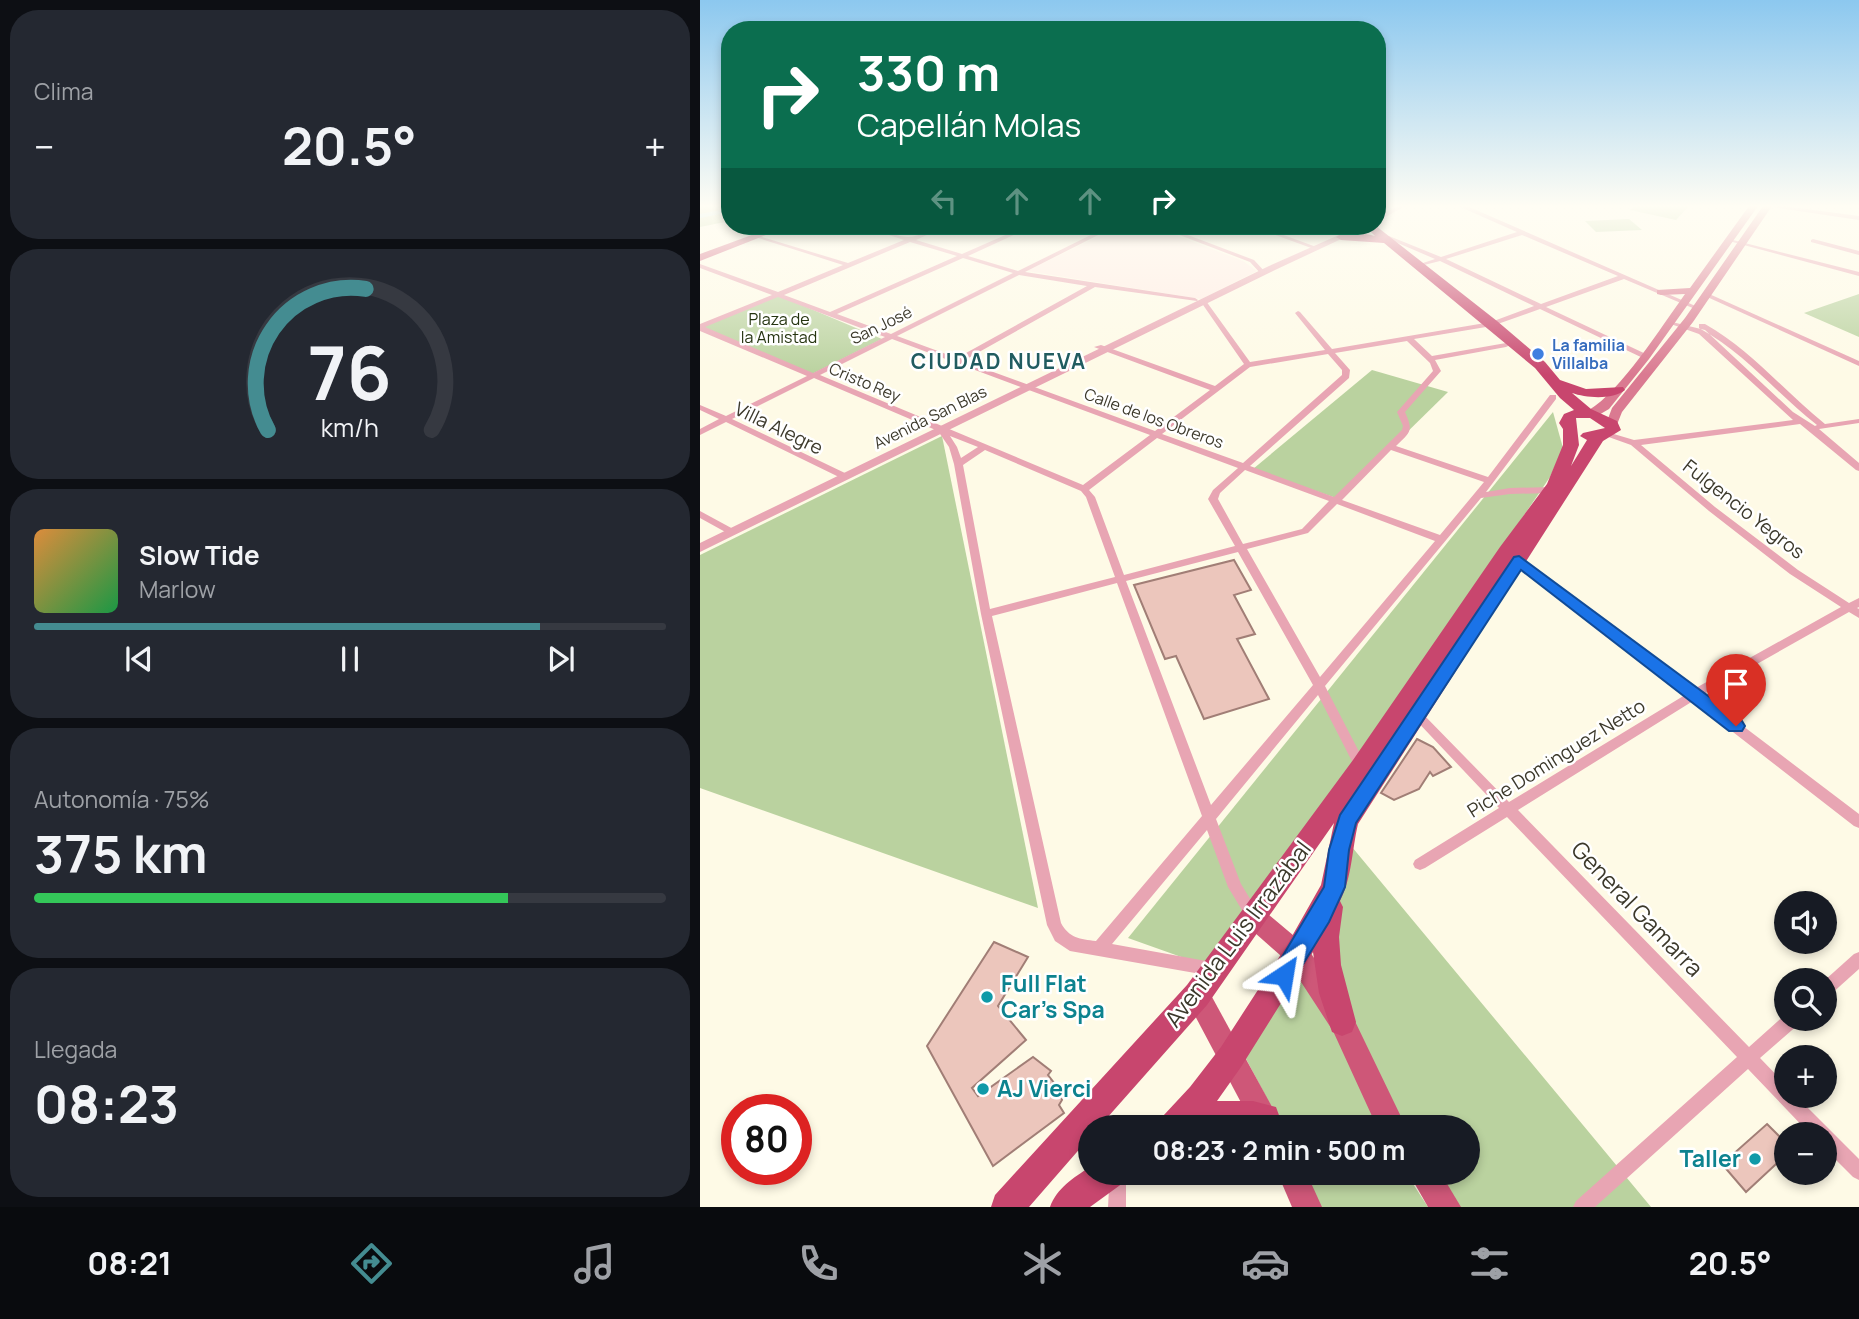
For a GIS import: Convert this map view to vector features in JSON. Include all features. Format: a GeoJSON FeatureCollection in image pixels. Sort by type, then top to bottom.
{"type":"FeatureCollection","features":[{"type":"Feature","properties":{"kind":"highway"},"geometry":{"type":"LineString","coordinates":[[1412,262],[1540,365],[1565,395],[1590,413],[1606,431]]}},
{"type":"Feature","properties":{"kind":"highway"},"geometry":{"type":"LineString","coordinates":[[1418,262],[1487,324],[1534,371],[1570,423],[1583,435],[1606,431]]}},
{"type":"Feature","properties":{"kind":"highway"},"geometry":{"type":"LineString","coordinates":[[1552,380],[1577,392],[1604,393],[1618,390]]}},
{"type":"Feature","properties":{"kind":"highway"},"geometry":{"type":"LineString","coordinates":[[1570,423],[1590,413]]}},
{"type":"Feature","properties":{"kind":"highway","name":"Avenida Luis Irrazábal"},"geometry":{"type":"LineString","coordinates":[[1186,1115],[1231,1057],[1297,954],[1334,887],[1339,850],[1347,821],[1418,716],[1552,490],[1567,459],[1570,423]]}},
{"type":"Feature","properties":{"kind":"highway","name":"Avenida Luis Irrazábal"},"geometry":{"type":"LineString","coordinates":[[1007,1207],[1197,995],[1606,431]]}},
{"type":"Feature","properties":{"kind":"highway"},"geometry":{"type":"LineString","coordinates":[[1334,887],[1325,939],[1326,966],[1342,1022]]}},
{"type":"Feature","properties":{"kind":"highway"},"geometry":{"type":"LineString","coordinates":[[1066,1207],[1091,1185]]}},
{"type":"Feature","properties":{"kind":"main road"},"geometry":{"type":"LineString","coordinates":[[1590,413],[1605,406],[1715,262]]}},
{"type":"Feature","properties":{"kind":"main road","name":"Avenida Luis Irrazábal"},"geometry":{"type":"LineString","coordinates":[[1606,431],[1616,411],[1687,323],[1730,262]]}},
{"type":"Feature","properties":{"kind":"main road"},"geometry":{"type":"LineString","coordinates":[[1665,293],[1694,291]]}},
{"type":"Feature","properties":{"kind":"main road"},"geometry":{"type":"LineString","coordinates":[[1254,917],[1297,954],[1342,1022],[1386,1115]]}},
{"type":"Feature","properties":{"kind":"main road"},"geometry":{"type":"LineString","coordinates":[[1197,995],[1263,1115]]}},
{"type":"Feature","properties":{"kind":"main road"},"geometry":{"type":"LineString","coordinates":[[1297,1185],[1307,1207]]}},
{"type":"Feature","properties":{"kind":"main road"},"geometry":{"type":"LineString","coordinates":[[1431,1185],[1446,1207]]}},
{"type":"Feature","properties":{"kind":"street"},"geometry":{"type":"LineString","coordinates":[[840,262],[848,265]]}},
{"type":"Feature","properties":{"kind":"street"},"geometry":{"type":"LineString","coordinates":[[700,327],[854,262]]}},
{"type":"Feature","properties":{"kind":"street"},"geometry":{"type":"LineString","coordinates":[[831,314],[949,262]]}},
{"type":"Feature","properties":{"kind":"street"},"geometry":{"type":"LineString","coordinates":[[984,262],[1018,273],[1199,301],[1248,365]]}},
{"type":"Feature","properties":{"kind":"street","name":"San José"},"geometry":{"type":"LineString","coordinates":[[700,432],[1040,262]]}},
{"type":"Feature","properties":{"kind":"street"},"geometry":{"type":"LineString","coordinates":[[1251,262],[1262,271]]}},
{"type":"Feature","properties":{"kind":"street","name":"Avenida San Blas"},"geometry":{"type":"LineString","coordinates":[[700,548],[728,530],[1280,262]]}},
{"type":"Feature","properties":{"kind":"street"},"geometry":{"type":"LineString","coordinates":[[1422,265],[1430,262]]}},
{"type":"Feature","properties":{"kind":"street"},"geometry":{"type":"LineString","coordinates":[[1448,262],[1644,356]]}},
{"type":"Feature","properties":{"kind":"street"},"geometry":{"type":"LineString","coordinates":[[1589,262],[1665,293],[1683,305],[1698,308]]}},
{"type":"Feature","properties":{"kind":"street"},"geometry":{"type":"LineString","coordinates":[[1815,262],[1859,274]]}},
{"type":"Feature","properties":{"kind":"street"},"geometry":{"type":"LineString","coordinates":[[1850,272],[1854,262]]}},
{"type":"Feature","properties":{"kind":"street","name":"Calle de los Obreros"},"geometry":{"type":"LineString","coordinates":[[700,266],[1440,539]]}},
{"type":"Feature","properties":{"kind":"street"},"geometry":{"type":"LineString","coordinates":[[1254,917],[1239,896],[1121,578],[1090,497],[1084,489],[1248,365],[1487,324],[1623,277]]}},
{"type":"Feature","properties":{"kind":"street"},"geometry":{"type":"LineString","coordinates":[[957,361],[1093,285]]}},
{"type":"Feature","properties":{"kind":"street"},"geometry":{"type":"LineString","coordinates":[[1707,295],[1859,364]]}},
{"type":"Feature","properties":{"kind":"street"},"geometry":{"type":"LineString","coordinates":[[1298,313],[1346,370],[1343,381],[1216,492],[1213,499],[1320,687],[1362,767]]}},
{"type":"Feature","properties":{"kind":"street"},"geometry":{"type":"LineString","coordinates":[[1670,322],[1687,323],[1725,338],[1805,413],[1823,426]]}},
{"type":"Feature","properties":{"kind":"street"},"geometry":{"type":"LineString","coordinates":[[1687,323],[1710,338],[1790,414],[1812,428],[1859,468]]}},
{"type":"Feature","properties":{"kind":"street","name":"Cristo Rey"},"geometry":{"type":"LineString","coordinates":[[700,327],[1084,489]]}},
{"type":"Feature","properties":{"kind":"street"},"geometry":{"type":"LineString","coordinates":[[986,614],[1305,531],[1406,432],[1407,426],[1401,412],[1437,371],[1430,359],[1407,337]]}},
{"type":"Feature","properties":{"kind":"street"},"geometry":{"type":"LineString","coordinates":[[1430,359],[1506,345]]}},
{"type":"Feature","properties":{"kind":"street"},"geometry":{"type":"LineString","coordinates":[[1102,349],[1215,388]]}},
{"type":"Feature","properties":{"kind":"street"},"geometry":{"type":"LineString","coordinates":[[1097,950],[1478,496],[1553,397]]}},
{"type":"Feature","properties":{"kind":"street","name":"Villa Alegre"},"geometry":{"type":"LineString","coordinates":[[700,407],[840,475]]}},
{"type":"Feature","properties":{"kind":"street"},"geometry":{"type":"LineString","coordinates":[[1633,443],[1802,421]]}},
{"type":"Feature","properties":{"kind":"street"},"geometry":{"type":"LineString","coordinates":[[1812,428],[1859,421]]}},
{"type":"Feature","properties":{"kind":"street"},"geometry":{"type":"LineString","coordinates":[[938,428],[953,447],[958,464],[986,614],[1054,925],[1060,936],[1070,944],[1215,969]]}},
{"type":"Feature","properties":{"kind":"street","name":"Fulgencio Yegros"},"geometry":{"type":"LineString","coordinates":[[1606,431],[1633,443],[1712,509],[1794,572],[1856,608]]}},
{"type":"Feature","properties":{"kind":"street"},"geometry":{"type":"LineString","coordinates":[[958,464],[984,447]]}},
{"type":"Feature","properties":{"kind":"street"},"geometry":{"type":"LineString","coordinates":[[1390,447],[1490,481]]}},
{"type":"Feature","properties":{"kind":"street"},"geometry":{"type":"LineString","coordinates":[[1478,496],[1510,491],[1552,490]]}},
{"type":"Feature","properties":{"kind":"street"},"geometry":{"type":"LineString","coordinates":[[700,514],[728,530]]}},
{"type":"Feature","properties":{"kind":"street","name":"Avenida San Blas"},"geometry":{"type":"LineString","coordinates":[[700,538],[728,530]]}},
{"type":"Feature","properties":{"kind":"street"},"geometry":{"type":"LineString","coordinates":[[1513,556],[1859,822]]}},
{"type":"Feature","properties":{"kind":"street","name":"Piche Dominguez Netto"},"geometry":{"type":"LineString","coordinates":[[1420,864],[1695,695],[1856,608]]}},
{"type":"Feature","properties":{"kind":"street","name":"General Gamarra"},"geometry":{"type":"LineString","coordinates":[[1418,716],[1812,1122]]}},
{"type":"Feature","properties":{"kind":"street"},"geometry":{"type":"LineString","coordinates":[[1837,978],[1859,959]]}},
{"type":"Feature","properties":{"kind":"street"},"geometry":{"type":"LineString","coordinates":[[1582,1207],[1779,1031]]}},
{"type":"Feature","properties":{"kind":"street","name":"General Gamarra"},"geometry":{"type":"LineString","coordinates":[[1837,1148],[1859,1171]]}},
{"type":"Feature","properties":{"kind":"street"},"geometry":{"type":"LineString","coordinates":[[1117,1207],[1118,1185]]}},
{"type":"Feature","properties":{"kind":"shaded area"},"geometry":{"type":"Polygon","coordinates":[[[1045,262],[1245,262],[1257,271],[1201,299],[1027,271],[1045,262]]]}},
{"type":"Feature","properties":{"kind":"green space"},"geometry":{"type":"Polygon","coordinates":[[[1859,294],[1859,337],[1804,313],[1859,294]]]}},
{"type":"Feature","properties":{"kind":"green space","name":"Plaza de la Amistad"},"geometry":{"type":"Polygon","coordinates":[[[778,295],[882,339],[812,374],[700,327],[778,295]]]}},
{"type":"Feature","properties":{"kind":"green space"},"geometry":{"type":"Polygon","coordinates":[[[1372,370],[1448,392],[1339,499],[1253,469],[1372,370]]]}},
{"type":"Feature","properties":{"kind":"green space"},"geometry":{"type":"Polygon","coordinates":[[[1553,412],[1563,448],[1550,477],[1215,969],[1128,938],[1553,412]]]}},
{"type":"Feature","properties":{"kind":"green space"},"geometry":{"type":"Polygon","coordinates":[[[942,436],[1038,908],[700,788],[700,555],[942,436]]]}},
{"type":"Feature","properties":{"kind":"green space"},"geometry":{"type":"Polygon","coordinates":[[[1342,835],[1651,1207],[1446,1207],[1430,1185],[1480,1185],[1480,1115],[1387,1115],[1331,992],[1342,835]]]}},
{"type":"Feature","properties":{"kind":"green space"},"geometry":{"type":"Polygon","coordinates":[[[1296,973],[1334,1027],[1374,1115],[1276,1115],[1244,1055],[1296,973]]]}},
{"type":"Feature","properties":{"kind":"green space"},"geometry":{"type":"Polygon","coordinates":[[[1310,1185],[1414,1185],[1428,1207],[1320,1207],[1310,1185]]]}},
{"type":"Feature","properties":{"kind":"building"},"geometry":{"type":"Polygon","coordinates":[[[1234,560],[1251,590],[1234,595],[1255,634],[1237,639],[1269,699],[1204,719],[1176,656],[1165,659],[1134,585],[1234,560]]]}},
{"type":"Feature","properties":{"kind":"building"},"geometry":{"type":"Polygon","coordinates":[[[1417,739],[1433,747],[1451,767],[1433,776],[1430,772],[1419,789],[1394,800],[1381,793],[1417,739]]]}},
{"type":"Feature","properties":{"kind":"building"},"geometry":{"type":"Polygon","coordinates":[[[994,942],[1028,957],[998,1006],[1026,1040],[972,1088],[978,1096],[1033,1057],[1051,1071],[1048,1075],[1058,1088],[1062,1100],[1059,1105],[1064,1113],[993,1166],[927,1046],[994,942]]]}},
{"type":"Feature","properties":{"kind":"building","name":"Taller"},"geometry":{"type":"Polygon","coordinates":[[[1767,1124],[1774,1131],[1774,1166],[1746,1192],[1722,1164],[1767,1124]]]}},
{"type":"Feature","properties":{"kind":"place","name":"La familia Villalba"},"geometry":{"type":"Point","coordinates":[1538,354]}},
{"type":"Feature","properties":{"kind":"place","name":"Full Flat Car's Spa"},"geometry":{"type":"Point","coordinates":[987,997]}},
{"type":"Feature","properties":{"kind":"place","name":"AJ Vierci"},"geometry":{"type":"Point","coordinates":[983,1089]}},
{"type":"Feature","properties":{"kind":"place","name":"Taller"},"geometry":{"type":"Point","coordinates":[1755,1159]}},
{"type":"Feature","properties":{"kind":"district","name":"CIUDAD NUEVA"},"geometry":{"type":"Point","coordinates":[999,362]}},
{"type":"Feature","properties":{"kind":"route"},"geometry":{"type":"LineString","coordinates":[[1284,975],[1321,915],[1334,887],[1339,850],[1347,821],[1519,561],[1736,726]]}}]}
